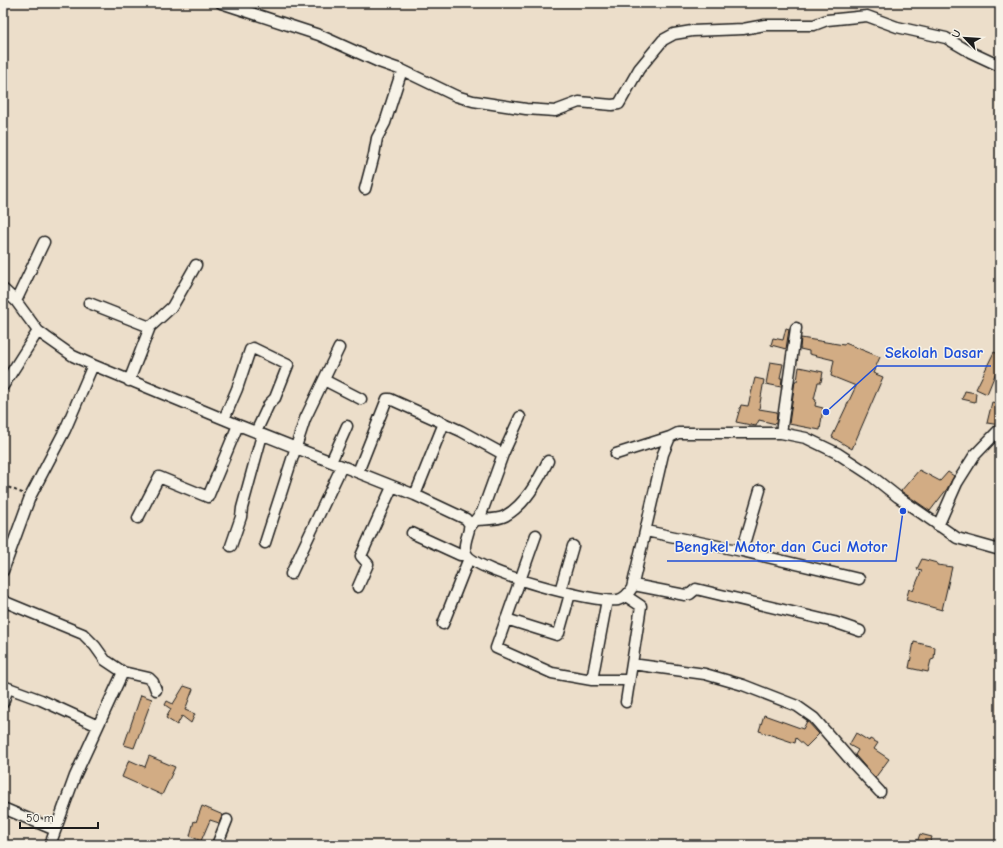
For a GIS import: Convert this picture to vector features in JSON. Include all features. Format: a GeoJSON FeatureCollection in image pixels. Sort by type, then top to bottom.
{"type":"FeatureCollection","features":[{"type":"Feature","properties":{"kind":"street"},"geometry":{"type":"LineString","coordinates":[[221,3],[319,35],[456,96],[473,101],[526,110],[555,111],[579,102],[612,105],[621,102],[640,69],[663,40],[674,34],[692,31],[744,29],[766,24],[814,25],[827,20],[867,16],[897,27],[946,38],[1000,66]]}},
{"type":"Feature","properties":{"kind":"street"},"geometry":{"type":"LineString","coordinates":[[364,189],[374,155],[377,138],[385,123],[402,72]]}},
{"type":"Feature","properties":{"kind":"street"},"geometry":{"type":"LineString","coordinates":[[16,301],[44,242]]}},
{"type":"Feature","properties":{"kind":"street"},"geometry":{"type":"LineString","coordinates":[[129,381],[150,327],[172,307],[196,265]]}},
{"type":"Feature","properties":{"kind":"street"},"geometry":{"type":"LineString","coordinates":[[3,289],[16,301],[38,331],[73,356],[129,381],[259,434],[392,486],[466,519],[469,522],[465,547],[468,556],[443,624]]}},
{"type":"Feature","properties":{"kind":"street"},"geometry":{"type":"LineString","coordinates":[[89,302],[150,327]]}},
{"type":"Feature","properties":{"kind":"street"},"geometry":{"type":"LineString","coordinates":[[781,433],[796,328]]}},
{"type":"Feature","properties":{"kind":"street"},"geometry":{"type":"LineString","coordinates":[[3,386],[38,331]]}},
{"type":"Feature","properties":{"kind":"street"},"geometry":{"type":"LineString","coordinates":[[224,419],[237,390],[250,350],[253,348],[288,365],[275,398],[269,404],[259,434],[241,517],[230,546]]}},
{"type":"Feature","properties":{"kind":"street"},"geometry":{"type":"LineString","coordinates":[[265,543],[305,419],[340,348]]}},
{"type":"Feature","properties":{"kind":"street"},"geometry":{"type":"LineString","coordinates":[[3,571],[30,497],[65,430],[92,365]]}},
{"type":"Feature","properties":{"kind":"street"},"geometry":{"type":"LineString","coordinates":[[324,380],[361,399]]}},
{"type":"Feature","properties":{"kind":"street"},"geometry":{"type":"LineString","coordinates":[[358,472],[387,399],[444,423],[503,454]]}},
{"type":"Feature","properties":{"kind":"street"},"geometry":{"type":"LineString","coordinates":[[469,528],[477,520],[503,454],[520,417]]}},
{"type":"Feature","properties":{"kind":"street"},"geometry":{"type":"LineString","coordinates":[[415,496],[444,423]]}},
{"type":"Feature","properties":{"kind":"street"},"geometry":{"type":"LineString","coordinates":[[138,518],[159,477],[208,497],[238,425]]}},
{"type":"Feature","properties":{"kind":"street"},"geometry":{"type":"LineString","coordinates":[[331,462],[347,426]]}},
{"type":"Feature","properties":{"kind":"street"},"geometry":{"type":"LineString","coordinates":[[938,526],[961,478],[974,456],[998,431]]}},
{"type":"Feature","properties":{"kind":"street"},"geometry":{"type":"LineString","coordinates":[[616,454],[678,433],[781,433],[806,438],[837,453],[869,474],[898,498],[957,538],[1000,550]]}},
{"type":"Feature","properties":{"kind":"street"},"geometry":{"type":"LineString","coordinates":[[412,533],[460,555],[468,556],[482,566],[520,579],[565,593],[607,600],[617,600],[626,596],[634,585],[663,454],[670,436]]}},
{"type":"Feature","properties":{"kind":"street"},"geometry":{"type":"LineString","coordinates":[[477,520],[504,517],[515,509],[534,487],[548,461]]}},
{"type":"Feature","properties":{"kind":"street"},"geometry":{"type":"LineString","coordinates":[[291,574],[342,466]]}},
{"type":"Feature","properties":{"kind":"street"},"geometry":{"type":"LineString","coordinates":[[358,587],[368,564],[360,556],[392,486]]}},
{"type":"Feature","properties":{"kind":"street"},"geometry":{"type":"LineString","coordinates":[[742,550],[760,490]]}},
{"type":"Feature","properties":{"kind":"street"},"geometry":{"type":"LineString","coordinates":[[646,531],[742,550],[859,579]]}},
{"type":"Feature","properties":{"kind":"street"},"geometry":{"type":"LineString","coordinates":[[536,535],[496,648],[552,673],[592,680],[629,680]]}},
{"type":"Feature","properties":{"kind":"street"},"geometry":{"type":"LineString","coordinates":[[506,619],[557,635],[559,633],[573,546]]}},
{"type":"Feature","properties":{"kind":"street"},"geometry":{"type":"LineString","coordinates":[[634,585],[685,595],[690,594],[696,589],[834,622],[860,631]]}},
{"type":"Feature","properties":{"kind":"street"},"geometry":{"type":"LineString","coordinates":[[626,596],[641,606],[626,702]]}},
{"type":"Feature","properties":{"kind":"street"},"geometry":{"type":"LineString","coordinates":[[592,680],[607,600]]}},
{"type":"Feature","properties":{"kind":"street"},"geometry":{"type":"LineString","coordinates":[[3,601],[83,634],[96,646],[105,660],[123,672],[149,678],[153,682],[156,690]]}},
{"type":"Feature","properties":{"kind":"street"},"geometry":{"type":"LineString","coordinates":[[632,664],[705,674],[743,685],[797,706],[814,718],[853,764],[880,792]]}},
{"type":"Feature","properties":{"kind":"street"},"geometry":{"type":"LineString","coordinates":[[50,845],[54,830],[75,776],[123,672]]}},
{"type":"Feature","properties":{"kind":"street"},"geometry":{"type":"LineString","coordinates":[[3,703],[6,687],[41,700],[98,726]]}},
{"type":"Feature","properties":{"kind":"street"},"geometry":{"type":"LineString","coordinates":[[3,808],[54,830]]}},
{"type":"Feature","properties":{"kind":"street"},"geometry":{"type":"LineString","coordinates":[[217,845],[227,820]]}},
{"type":"Feature","properties":{"kind":"path"},"geometry":{"type":"LineString","coordinates":[[3,485],[30,497]]}},
{"type":"Feature","properties":{"kind":"building"},"geometry":{"type":"Polygon","coordinates":[[[786,328],[789,329],[786,349],[771,345],[773,338],[783,340],[786,328]]]}},
{"type":"Feature","properties":{"kind":"building"},"geometry":{"type":"Polygon","coordinates":[[[801,338],[844,345],[845,343],[880,357],[873,373],[883,377],[852,449],[832,437],[856,386],[831,376],[834,360],[809,354],[809,351],[800,349],[801,338]]]}},
{"type":"Feature","properties":{"kind":"building"},"geometry":{"type":"Polygon","coordinates":[[[994,352],[1000,355],[1000,375],[996,372],[987,394],[976,389],[994,352]]]}},
{"type":"Feature","properties":{"kind":"building"},"geometry":{"type":"Polygon","coordinates":[[[770,362],[783,364],[780,378],[782,378],[781,387],[766,384],[770,362]]]}},
{"type":"Feature","properties":{"kind":"building"},"geometry":{"type":"Polygon","coordinates":[[[799,367],[823,372],[821,382],[818,382],[814,399],[816,400],[815,406],[823,408],[820,430],[789,424],[795,381],[797,381],[799,367]]]}},
{"type":"Feature","properties":{"kind":"building"},"geometry":{"type":"Polygon","coordinates":[[[755,378],[764,380],[759,409],[777,412],[776,424],[759,420],[756,426],[736,422],[741,405],[748,406],[755,378]]]}},
{"type":"Feature","properties":{"kind":"building"},"geometry":{"type":"Polygon","coordinates":[[[965,391],[976,393],[975,402],[962,399],[965,391]]]}},
{"type":"Feature","properties":{"kind":"building"},"geometry":{"type":"Polygon","coordinates":[[[992,402],[1000,404],[1000,425],[987,423],[992,402]]]}},
{"type":"Feature","properties":{"kind":"building"},"geometry":{"type":"Polygon","coordinates":[[[919,470],[940,481],[948,472],[954,476],[947,489],[930,511],[901,491],[919,470]]]}},
{"type":"Feature","properties":{"kind":"building"},"geometry":{"type":"Polygon","coordinates":[[[922,559],[937,563],[937,565],[952,567],[942,610],[906,600],[909,589],[913,591],[922,570],[917,569],[922,559]]]}},
{"type":"Feature","properties":{"kind":"building"},"geometry":{"type":"Polygon","coordinates":[[[914,642],[935,647],[934,659],[931,660],[928,672],[909,668],[914,642]]]}},
{"type":"Feature","properties":{"kind":"building"},"geometry":{"type":"Polygon","coordinates":[[[184,686],[193,689],[185,710],[195,714],[191,723],[182,716],[177,725],[166,718],[171,709],[165,705],[167,701],[173,704],[184,686]]]}},
{"type":"Feature","properties":{"kind":"building"},"geometry":{"type":"Polygon","coordinates":[[[141,695],[152,699],[134,748],[124,745],[141,695]]]}},
{"type":"Feature","properties":{"kind":"building"},"geometry":{"type":"Polygon","coordinates":[[[764,715],[803,729],[807,721],[819,734],[806,747],[796,738],[795,743],[759,731],[764,715]]]}},
{"type":"Feature","properties":{"kind":"building"},"geometry":{"type":"Polygon","coordinates":[[[856,733],[869,741],[870,739],[878,743],[874,749],[889,759],[875,778],[855,755],[858,750],[849,745],[856,733]]]}},
{"type":"Feature","properties":{"kind":"building"},"geometry":{"type":"Polygon","coordinates":[[[149,756],[175,767],[162,795],[122,777],[129,760],[145,767],[149,756]]]}},
{"type":"Feature","properties":{"kind":"building"},"geometry":{"type":"Polygon","coordinates":[[[202,806],[223,815],[219,823],[210,820],[201,841],[190,836],[194,821],[196,822],[202,806]]]}},
{"type":"Feature","properties":{"kind":"building"},"geometry":{"type":"Polygon","coordinates":[[[920,834],[932,837],[929,845],[916,845],[920,834]]]}},
{"type":"Feature","properties":{"kind":"place","name":"Sekolah Dasar"},"geometry":{"type":"Point","coordinates":[826,412]}},
{"type":"Feature","properties":{"kind":"place","name":"Bengkel Motor dan Cuci Motor"},"geometry":{"type":"Point","coordinates":[903,511]}}]}
